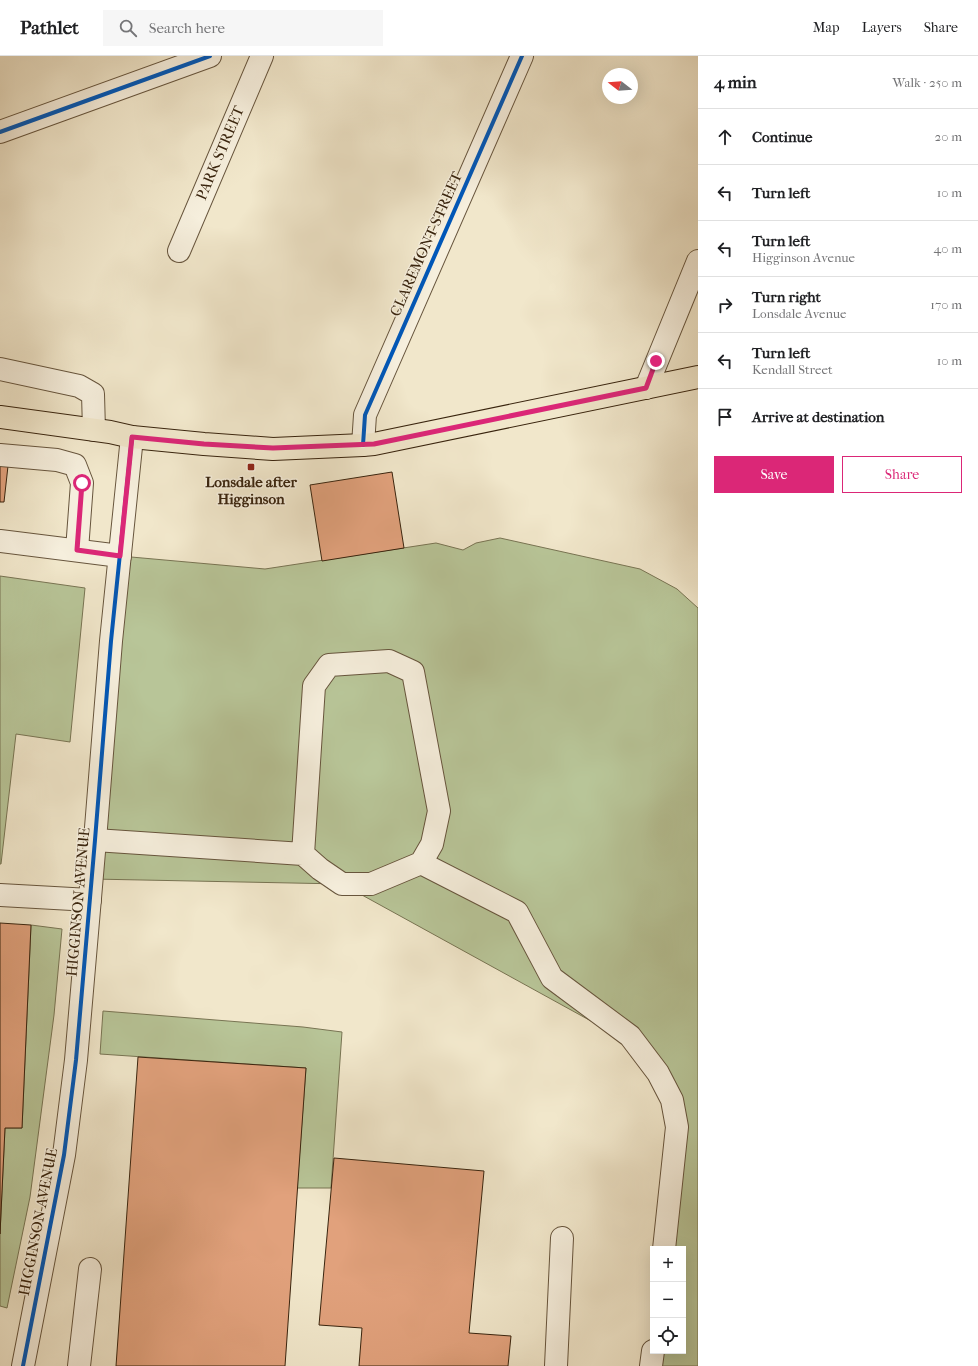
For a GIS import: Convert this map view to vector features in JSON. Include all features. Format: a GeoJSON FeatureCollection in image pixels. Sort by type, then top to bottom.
{"type":"FeatureCollection","features":[{"type":"Feature","properties":{"kind":"main road"},"geometry":{"type":"LineString","coordinates":[[0,417],[94,430],[132,437],[204,444],[273,448],[363,445],[374,444],[698,377]]}},
{"type":"Feature","properties":{"kind":"street"},"geometry":{"type":"LineString","coordinates":[[0,132],[210,56]]}},
{"type":"Feature","properties":{"kind":"street","name":"PARK STREET"},"geometry":{"type":"LineString","coordinates":[[179,251],[262,56]]}},
{"type":"Feature","properties":{"kind":"street","name":"CLAREMONT STREET"},"geometry":{"type":"LineString","coordinates":[[363,445],[365,415],[522,56]]}},
{"type":"Feature","properties":{"kind":"street"},"geometry":{"type":"LineString","coordinates":[[646,388],[698,261]]}},
{"type":"Feature","properties":{"kind":"street"},"geometry":{"type":"LineString","coordinates":[[0,369],[79,386],[93,394],[94,430]]}},
{"type":"Feature","properties":{"kind":"street","name":"HIGGINSON AVENUE"},"geometry":{"type":"LineString","coordinates":[[23,1366],[64,1155],[76,1060],[111,641],[132,437]]}},
{"type":"Feature","properties":{"kind":"street"},"geometry":{"type":"LineString","coordinates":[[0,455],[57,460],[75,465],[82,483],[77,550]]}},
{"type":"Feature","properties":{"kind":"street"},"geometry":{"type":"LineString","coordinates":[[0,541],[120,556]]}},
{"type":"Feature","properties":{"kind":"street"},"geometry":{"type":"LineString","coordinates":[[95,840],[303,854],[320,869],[342,884],[371,884],[421,863],[432,844],[439,811],[413,672],[389,661],[329,665],[314,686],[303,854]]}},
{"type":"Feature","properties":{"kind":"street"},"geometry":{"type":"LineString","coordinates":[[421,863],[517,912],[552,978],[630,1036],[658,1073],[672,1100],[677,1126],[664,1246]]}},
{"type":"Feature","properties":{"kind":"street"},"geometry":{"type":"LineString","coordinates":[[0,895],[90,900]]}},
{"type":"Feature","properties":{"kind":"street"},"geometry":{"type":"LineString","coordinates":[[556,1366],[562,1238]]}},
{"type":"Feature","properties":{"kind":"street"},"geometry":{"type":"LineString","coordinates":[[79,1366],[90,1269]]}},
{"type":"Feature","properties":{"kind":"street"},"geometry":{"type":"LineString","coordinates":[[651,1366],[653,1354]]}},
{"type":"Feature","properties":{"kind":"green space"},"geometry":{"type":"Polygon","coordinates":[[[500,538],[640,569],[677,589],[698,608],[698,1366],[651,1366],[653,1354],[686,1354],[686,1246],[664,1246],[677,1126],[630,1036],[591,1021],[342,884],[92,879],[120,556],[265,569],[436,543],[463,550],[476,543],[500,538]]]}},
{"type":"Feature","properties":{"kind":"green space"},"geometry":{"type":"Polygon","coordinates":[[[0,576],[85,588],[70,742],[16,734],[1,864],[0,864],[0,576]]]}},
{"type":"Feature","properties":{"kind":"green space"},"geometry":{"type":"Polygon","coordinates":[[[31,925],[62,929],[54,1015],[30,1197],[7,1308],[0,1306],[0,1234],[5,1128],[22,1128],[31,925]]]}},
{"type":"Feature","properties":{"kind":"green space"},"geometry":{"type":"Polygon","coordinates":[[[103,1011],[303,1027],[342,1032],[331,1188],[297,1188],[306,1068],[100,1054],[103,1011]]]}},
{"type":"Feature","properties":{"kind":"building"},"geometry":{"type":"Polygon","coordinates":[[[0,455],[9,457],[4,502],[0,502],[0,455]]]}},
{"type":"Feature","properties":{"kind":"building"},"geometry":{"type":"Polygon","coordinates":[[[392,472],[404,548],[322,561],[310,485],[392,472]]]}},
{"type":"Feature","properties":{"kind":"building"},"geometry":{"type":"Polygon","coordinates":[[[0,923],[31,925],[22,1128],[5,1128],[0,1234],[0,923]]]}},
{"type":"Feature","properties":{"kind":"building"},"geometry":{"type":"Polygon","coordinates":[[[138,1057],[306,1068],[285,1366],[116,1366],[138,1057]]]}},
{"type":"Feature","properties":{"kind":"building"},"geometry":{"type":"Polygon","coordinates":[[[334,1158],[484,1171],[469,1333],[511,1336],[508,1366],[359,1366],[362,1328],[319,1325],[334,1158]]]}},
{"type":"Feature","properties":{"kind":"cycle path"},"geometry":{"type":"LineString","coordinates":[[0,132],[210,56]]}},
{"type":"Feature","properties":{"kind":"cycle path"},"geometry":{"type":"LineString","coordinates":[[363,445],[365,415],[522,56]]}},
{"type":"Feature","properties":{"kind":"cycle path"},"geometry":{"type":"LineString","coordinates":[[23,1366],[64,1155],[76,1060],[111,641],[132,437]]}},
{"type":"Feature","properties":{"kind":"place","name":"Lonsdale after Higginson"},"geometry":{"type":"Point","coordinates":[251,467]}},
{"type":"Feature","properties":{"kind":"route"},"geometry":{"type":"LineString","coordinates":[[82,483],[77,550],[120,556],[132,437],[204,444],[273,448],[374,444],[646,388],[656,361]]}}]}
